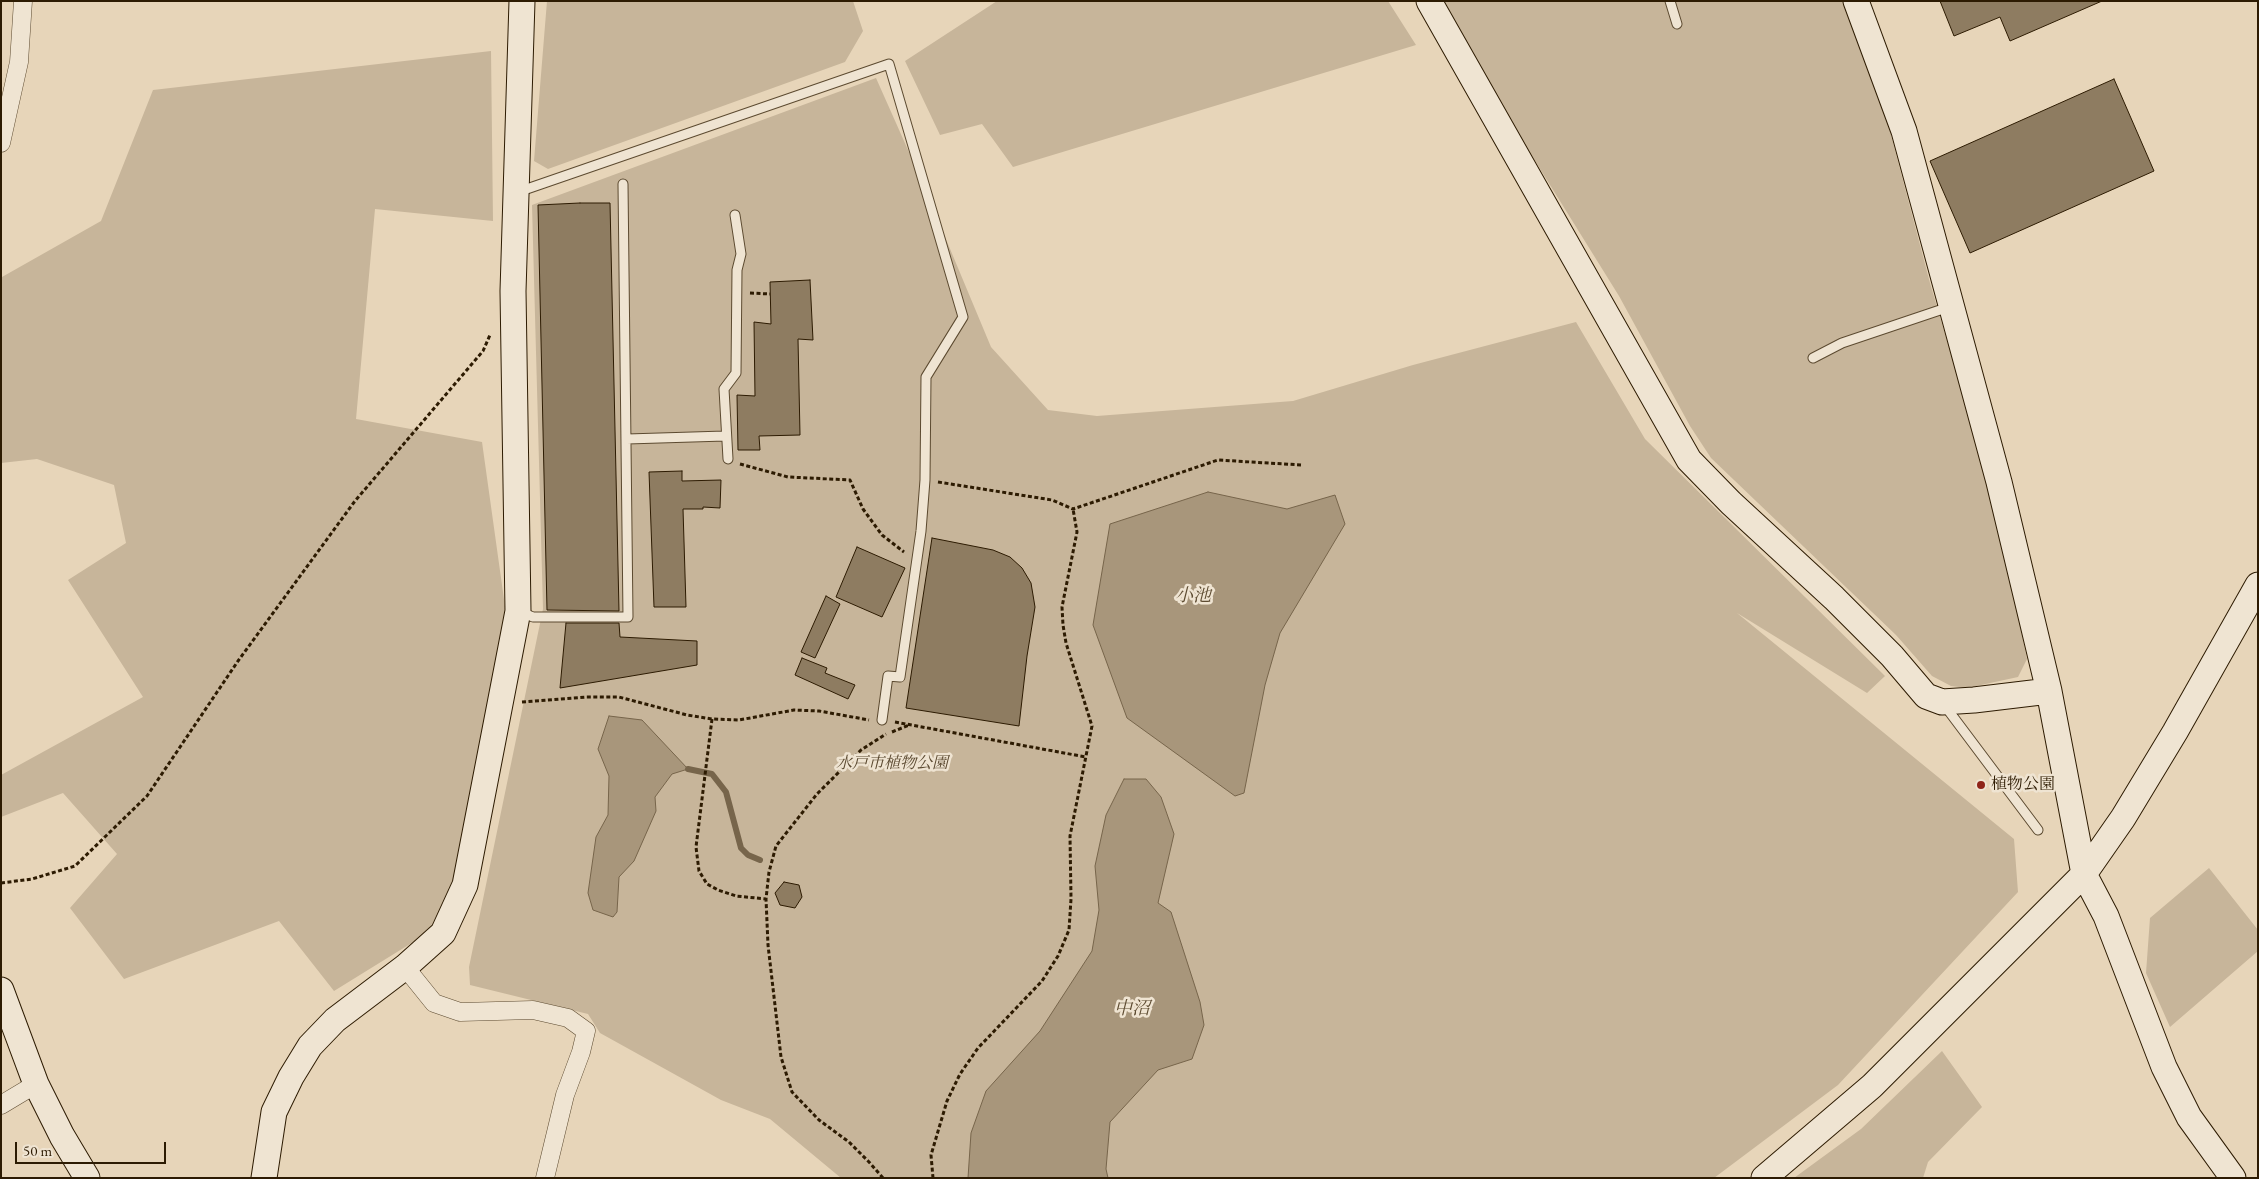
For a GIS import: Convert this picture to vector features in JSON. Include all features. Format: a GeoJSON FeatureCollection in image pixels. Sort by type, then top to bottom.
{"type":"FeatureCollection","features":[{"type":"Feature","properties":{"kind":"street"},"geometry":{"type":"LineString","coordinates":[[1,143],[19,62],[23,1]]}},
{"type":"Feature","properties":{"kind":"street"},"geometry":{"type":"LineString","coordinates":[[264,1178],[274,1112],[291,1077],[310,1046],[335,1020],[405,967],[443,933],[465,885],[518,610],[513,290],[522,1]]}},
{"type":"Feature","properties":{"kind":"street"},"geometry":{"type":"LineString","coordinates":[[1429,1],[1689,460],[1731,503],[1886,649],[1926,696],[1942,702],[2049,691]]}},
{"type":"Feature","properties":{"kind":"street"},"geometry":{"type":"LineString","coordinates":[[1856,1],[1904,131],[1999,482],[2049,691],[2084,874],[2106,916],[2164,1067],[2189,1117],[2232,1178]]}},
{"type":"Feature","properties":{"kind":"street"},"geometry":{"type":"LineString","coordinates":[[1764,1178],[1872,1086],[2084,874],[2123,818],[2175,732],[2258,585]]}},
{"type":"Feature","properties":{"kind":"street"},"geometry":{"type":"LineString","coordinates":[[405,967],[434,1003],[460,1012],[533,1010],[568,1018],[586,1031],[581,1052],[565,1096],[546,1178]]}},
{"type":"Feature","properties":{"kind":"street"},"geometry":{"type":"LineString","coordinates":[[1,990],[36,1084],[62,1136],[87,1178]]}},
{"type":"Feature","properties":{"kind":"street"},"geometry":{"type":"LineString","coordinates":[[1,1105],[36,1084]]}},
{"type":"Feature","properties":{"kind":"lane"},"geometry":{"type":"LineString","coordinates":[[1670,1],[1677,24]]}},
{"type":"Feature","properties":{"kind":"lane"},"geometry":{"type":"LineString","coordinates":[[515,193],[890,64],[964,317],[926,377],[925,480],[918,558],[900,677],[888,676],[882,720]]}},
{"type":"Feature","properties":{"kind":"lane"},"geometry":{"type":"LineString","coordinates":[[518,610],[533,617],[628,616],[623,184]]}},
{"type":"Feature","properties":{"kind":"lane"},"geometry":{"type":"LineString","coordinates":[[728,459],[725,436],[724,389],[736,373],[737,270],[741,254],[735,215]]}},
{"type":"Feature","properties":{"kind":"lane"},"geometry":{"type":"LineString","coordinates":[[1814,358],[1842,343],[1952,306]]}},
{"type":"Feature","properties":{"kind":"lane"},"geometry":{"type":"LineString","coordinates":[[627,438],[725,436]]}},
{"type":"Feature","properties":{"kind":"lane"},"geometry":{"type":"LineString","coordinates":[[1942,702],[2038,830]]}},
{"type":"Feature","properties":{"kind":"path"},"geometry":{"type":"LineString","coordinates":[[737,293],[770,294]]}},
{"type":"Feature","properties":{"kind":"path"},"geometry":{"type":"LineString","coordinates":[[1,883],[32,879],[75,866],[147,796],[238,661],[355,501],[483,351],[494,329]]}},
{"type":"Feature","properties":{"kind":"path"},"geometry":{"type":"LineString","coordinates":[[728,459],[753,469],[788,477],[850,480],[863,509],[882,535],[906,554],[918,558]]}},
{"type":"Feature","properties":{"kind":"path"},"geometry":{"type":"LineString","coordinates":[[925,480],[1052,500],[1073,509],[1087,506],[1218,460],[1301,465]]}},
{"type":"Feature","properties":{"kind":"path"},"geometry":{"type":"LineString","coordinates":[[932,1178],[931,1155],[947,1101],[960,1074],[978,1048],[1042,982],[1058,956],[1069,930],[1072,899],[1070,836],[1092,726],[1066,644],[1062,607],[1077,532],[1073,509]]}},
{"type":"Feature","properties":{"kind":"path"},"geometry":{"type":"LineString","coordinates":[[502,700],[517,702],[586,697],[620,697],[687,715],[712,719],[739,720],[794,710],[819,711],[856,719],[910,724],[1086,757]]}},
{"type":"Feature","properties":{"kind":"path"},"geometry":{"type":"LineString","coordinates":[[712,719],[696,847],[699,871],[707,884],[718,890],[736,896],[766,899]]}},
{"type":"Feature","properties":{"kind":"path"},"geometry":{"type":"LineString","coordinates":[[883,1178],[848,1142],[819,1120],[792,1092],[781,1057],[768,945],[766,899],[769,872],[776,846],[817,794],[861,750],[887,734],[910,724]]}},
{"type":"Feature","properties":{"kind":"green space"},"geometry":{"type":"Polygon","coordinates":[[[547,1],[853,1],[863,31],[845,62],[548,169],[534,161],[547,1]]]}},
{"type":"Feature","properties":{"kind":"green space"},"geometry":{"type":"Polygon","coordinates":[[[997,1],[1388,1],[1416,45],[1013,167],[982,124],[940,135],[905,61],[997,1]]]}},
{"type":"Feature","properties":{"kind":"green space"},"geometry":{"type":"Polygon","coordinates":[[[1440,1],[1843,1],[1885,112],[1930,283],[1995,503],[2027,659],[2018,677],[1967,688],[1951,686],[1932,676],[1896,635],[1711,458],[1690,426],[1619,296],[1504,111],[1440,1]]]}},
{"type":"Feature","properties":{"kind":"green space"},"geometry":{"type":"Polygon","coordinates":[[[491,51],[493,221],[375,209],[356,419],[482,442],[508,628],[448,906],[431,931],[334,991],[279,921],[124,979],[70,908],[117,854],[63,793],[1,817],[1,775],[143,697],[68,580],[126,543],[114,485],[37,459],[1,463],[2,277],[101,221],[153,90],[491,51]]]}},
{"type":"Feature","properties":{"kind":"green space","name":"水戸市植物公園"},"geometry":{"type":"Polygon","coordinates":[[[876,78],[920,177],[991,347],[1048,410],[1097,416],[1293,401],[1413,365],[1576,322],[1645,439],[1885,676],[1867,693],[1737,613],[2014,839],[2018,892],[1838,1085],[1714,1178],[841,1178],[770,1119],[721,1100],[600,1033],[588,1014],[470,985],[469,967],[543,609],[532,205],[876,78]]]}},
{"type":"Feature","properties":{"kind":"green space"},"geometry":{"type":"Polygon","coordinates":[[[2209,868],[2258,930],[2258,951],[2170,1027],[2146,973],[2150,918],[2209,868]]]}},
{"type":"Feature","properties":{"kind":"green space"},"geometry":{"type":"Polygon","coordinates":[[[1942,1051],[1982,1107],[1928,1162],[1923,1178],[1794,1178],[1861,1129],[1942,1051]]]}},
{"type":"Feature","properties":{"kind":"water","name":"小池"},"geometry":{"type":"Polygon","coordinates":[[[1208,492],[1287,509],[1335,495],[1345,524],[1280,633],[1265,685],[1244,793],[1235,796],[1127,718],[1093,625],[1110,524],[1208,492]]]}},
{"type":"Feature","properties":{"kind":"water"},"geometry":{"type":"Polygon","coordinates":[[[609,716],[642,720],[688,769],[672,774],[655,797],[656,811],[634,861],[619,877],[617,912],[613,917],[593,910],[588,893],[596,837],[608,815],[609,776],[598,749],[609,716]]]}},
{"type":"Feature","properties":{"kind":"water","name":"中沼"},"geometry":{"type":"Polygon","coordinates":[[[1124,779],[1146,779],[1161,797],[1174,834],[1158,903],[1171,912],[1200,1002],[1204,1025],[1192,1059],[1158,1070],[1110,1122],[1106,1169],[1108,1178],[968,1178],[971,1133],[986,1091],[1040,1031],[1092,951],[1099,910],[1095,866],[1106,815],[1124,779]]]}},
{"type":"Feature","properties":{"kind":"building"},"geometry":{"type":"Polygon","coordinates":[[[1940,1],[2102,1],[2010,41],[2000,17],[1954,36],[1940,1]]]}},
{"type":"Feature","properties":{"kind":"building"},"geometry":{"type":"Polygon","coordinates":[[[2114,79],[2154,171],[1970,253],[1930,161],[2114,79]]]}},
{"type":"Feature","properties":{"kind":"building"},"geometry":{"type":"Polygon","coordinates":[[[610,203],[619,611],[547,610],[538,205],[610,203]]]}},
{"type":"Feature","properties":{"kind":"building"},"geometry":{"type":"Polygon","coordinates":[[[810,280],[813,340],[798,339],[800,435],[759,436],[760,450],[738,450],[737,395],[755,396],[754,322],[771,324],[770,282],[810,280]]]}},
{"type":"Feature","properties":{"kind":"building"},"geometry":{"type":"Polygon","coordinates":[[[682,471],[682,481],[721,480],[720,508],[683,509],[686,607],[654,607],[649,472],[682,471]]]}},
{"type":"Feature","properties":{"kind":"building"},"geometry":{"type":"Polygon","coordinates":[[[932,538],[993,550],[1010,557],[1022,568],[1031,583],[1035,607],[1019,726],[906,708],[932,538]]]}},
{"type":"Feature","properties":{"kind":"building"},"geometry":{"type":"Polygon","coordinates":[[[857,547],[905,568],[882,617],[836,597],[857,547]]]}},
{"type":"Feature","properties":{"kind":"building"},"geometry":{"type":"Polygon","coordinates":[[[826,596],[840,604],[815,658],[801,652],[826,596]]]}},
{"type":"Feature","properties":{"kind":"building"},"geometry":{"type":"Polygon","coordinates":[[[566,623],[619,623],[620,637],[697,641],[697,665],[560,688],[566,623]]]}},
{"type":"Feature","properties":{"kind":"building"},"geometry":{"type":"Polygon","coordinates":[[[802,658],[827,668],[825,673],[855,685],[848,699],[795,675],[802,658]]]}},
{"type":"Feature","properties":{"kind":"building"},"geometry":{"type":"Polygon","coordinates":[[[784,882],[799,885],[802,897],[795,908],[780,905],[775,893],[784,882]]]}},
{"type":"Feature","properties":{"kind":"waterway"},"geometry":{"type":"LineString","coordinates":[[688,769],[712,774],[726,792],[741,848],[748,855],[760,860]]}},
{"type":"Feature","properties":{"kind":"place","name":"植物公園"},"geometry":{"type":"Point","coordinates":[1981,785]}}]}
